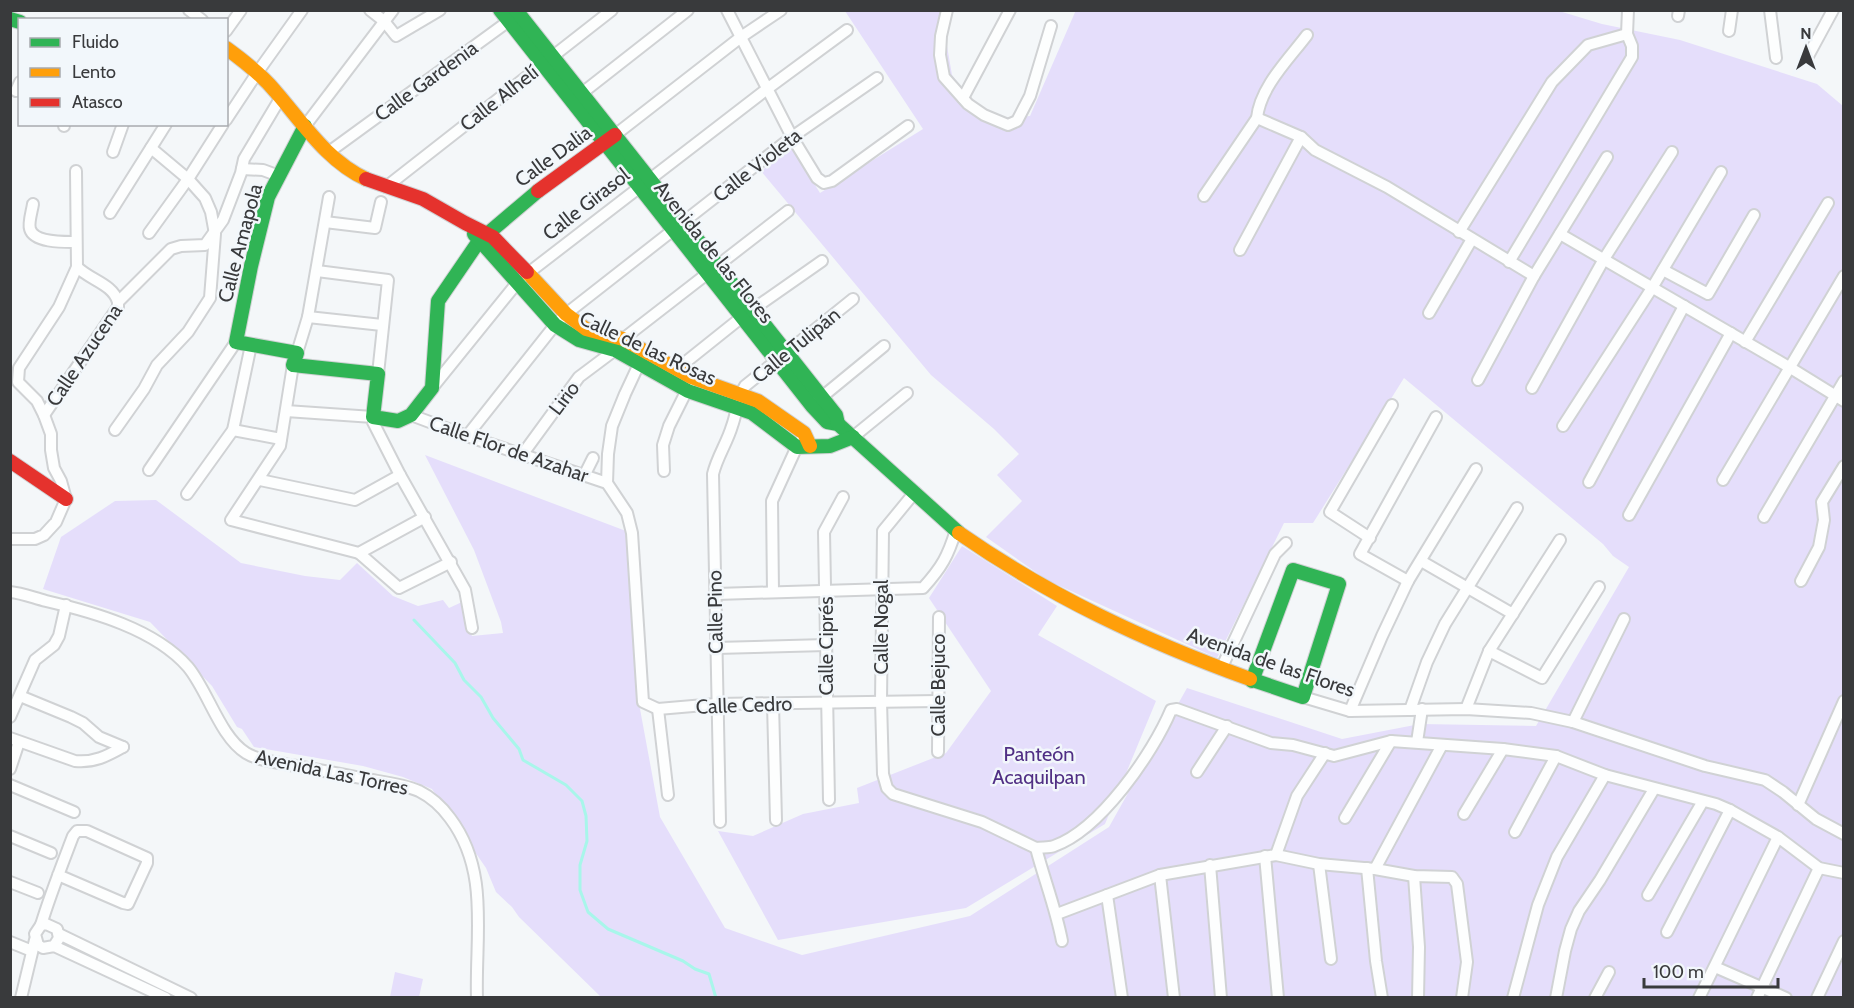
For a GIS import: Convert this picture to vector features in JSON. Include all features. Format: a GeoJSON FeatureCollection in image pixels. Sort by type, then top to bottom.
{"type":"FeatureCollection","features":[{"type":"Feature","properties":{"kind":"main road","name":"Avenida de las Flores"},"geometry":{"type":"LineString","coordinates":[[513,13],[547,61],[644,184],[673,231],[712,270],[817,402],[836,415],[838,424],[956,530],[1044,589],[1143,637],[1252,681],[1303,697]]}},
{"type":"Feature","properties":{"kind":"main road","name":"Calle de las Rosas"},"geometry":{"type":"LineString","coordinates":[[228,50],[257,73],[281,97],[329,152],[363,179],[420,197],[468,224],[483,236],[497,239],[555,325],[579,340],[619,345],[639,364],[688,391],[758,401],[804,442]]}},
{"type":"Feature","properties":{"kind":"main road","name":"Calle Amapola"},"geometry":{"type":"LineString","coordinates":[[236,342],[268,197],[304,126]]}},
{"type":"Feature","properties":{"kind":"main road","name":"Calle Dalia"},"geometry":{"type":"LineString","coordinates":[[432,388],[438,301],[483,236],[522,203],[610,139]]}},
{"type":"Feature","properties":{"kind":"main road","name":"Avenida de las Flores"},"geometry":{"type":"LineString","coordinates":[[644,184],[685,222],[712,270]]}},
{"type":"Feature","properties":{"kind":"main road","name":"Calle de las Rosas"},"geometry":{"type":"LineString","coordinates":[[522,279],[586,329],[677,369],[739,400]]}},
{"type":"Feature","properties":{"kind":"main road"},"geometry":{"type":"LineString","coordinates":[[236,342],[295,359],[378,374],[373,417],[398,421],[411,415]]}},
{"type":"Feature","properties":{"kind":"main road","name":"Calle Girasol"},"geometry":{"type":"LineString","coordinates":[[411,415],[432,388]]}},
{"type":"Feature","properties":{"kind":"main road"},"geometry":{"type":"LineString","coordinates":[[804,442],[830,446],[853,437]]}},
{"type":"Feature","properties":{"kind":"main road"},"geometry":{"type":"LineString","coordinates":[[10,461],[66,499]]}},
{"type":"Feature","properties":{"kind":"main road"},"geometry":{"type":"LineString","coordinates":[[1252,681],[1293,570],[1339,584],[1303,697]]}},
{"type":"Feature","properties":{"kind":"street"},"geometry":{"type":"LineString","coordinates":[[228,28],[241,10]]}},
{"type":"Feature","properties":{"kind":"street"},"geometry":{"type":"LineString","coordinates":[[228,117],[302,10]]}},
{"type":"Feature","properties":{"kind":"street"},"geometry":{"type":"LineString","coordinates":[[370,10],[384,21],[396,36],[440,10]]}},
{"type":"Feature","properties":{"kind":"street","name":"Calle Amapola"},"geometry":{"type":"LineString","coordinates":[[304,126],[393,10]]}},
{"type":"Feature","properties":{"kind":"street","name":"Calle Alhelí"},"geometry":{"type":"LineString","coordinates":[[386,186],[612,10]]}},
{"type":"Feature","properties":{"kind":"street"},"geometry":{"type":"LineString","coordinates":[[577,97],[688,10]]}},
{"type":"Feature","properties":{"kind":"street"},"geometry":{"type":"LineString","coordinates":[[727,10],[792,137],[817,178],[824,183],[832,181],[908,126]]}},
{"type":"Feature","properties":{"kind":"street","name":"Calle Dalia"},"geometry":{"type":"LineString","coordinates":[[610,139],[741,37],[781,10]]}},
{"type":"Feature","properties":{"kind":"street"},"geometry":{"type":"LineString","coordinates":[[947,10],[941,36],[940,55],[944,77],[963,98],[984,115],[1008,124],[1017,121],[1030,96],[1051,26]]}},
{"type":"Feature","properties":{"kind":"street"},"geometry":{"type":"LineString","coordinates":[[963,98],[1010,10]]}},
{"type":"Feature","properties":{"kind":"street"},"geometry":{"type":"LineString","coordinates":[[1509,262],[1632,57],[1632,46],[1627,29],[1629,10]]}},
{"type":"Feature","properties":{"kind":"street"},"geometry":{"type":"LineString","coordinates":[[1729,31],[1732,10]]}},
{"type":"Feature","properties":{"kind":"street"},"geometry":{"type":"LineString","coordinates":[[1770,10],[1776,58]]}},
{"type":"Feature","properties":{"kind":"street"},"geometry":{"type":"LineString","coordinates":[[1806,58],[1833,10]]}},
{"type":"Feature","properties":{"kind":"street","name":"Calle Gardenia"},"geometry":{"type":"LineString","coordinates":[[329,152],[513,13]]}},
{"type":"Feature","properties":{"kind":"street"},"geometry":{"type":"LineString","coordinates":[[1459,232],[1552,82],[1588,45],[1627,29]]}},
{"type":"Feature","properties":{"kind":"street","name":"Calle Girasol"},"geometry":{"type":"LineString","coordinates":[[432,388],[522,279],[846,30]]}},
{"type":"Feature","properties":{"kind":"street"},"geometry":{"type":"LineString","coordinates":[[1204,196],[1257,118],[1258,105],[1274,79],[1308,35]]}},
{"type":"Feature","properties":{"kind":"street","name":"Calle Violeta"},"geometry":{"type":"LineString","coordinates":[[467,436],[566,314],[792,137],[877,78]]}},
{"type":"Feature","properties":{"kind":"street"},"geometry":{"type":"LineString","coordinates":[[215,234],[223,220],[244,159],[281,97]]}},
{"type":"Feature","properties":{"kind":"street"},"geometry":{"type":"LineString","coordinates":[[1257,118],[1301,137],[1315,150],[1387,187],[1534,276]]}},
{"type":"Feature","properties":{"kind":"street"},"geometry":{"type":"LineString","coordinates":[[113,152],[122,126]]}},
{"type":"Feature","properties":{"kind":"street"},"geometry":{"type":"LineString","coordinates":[[110,213],[165,126]]}},
{"type":"Feature","properties":{"kind":"street"},"geometry":{"type":"LineString","coordinates":[[149,233],[188,179],[222,126]]}},
{"type":"Feature","properties":{"kind":"street"},"geometry":{"type":"LineString","coordinates":[[1240,250],[1301,137]]}},
{"type":"Feature","properties":{"kind":"street"},"geometry":{"type":"LineString","coordinates":[[115,430],[144,389],[157,365],[188,332],[210,298],[215,234],[211,212],[205,198],[188,179],[151,148]]}},
{"type":"Feature","properties":{"kind":"street"},"geometry":{"type":"LineString","coordinates":[[1532,388],[1604,259],[1672,152]]}},
{"type":"Feature","properties":{"kind":"street"},"geometry":{"type":"LineString","coordinates":[[1478,380],[1534,276],[1607,157]]}},
{"type":"Feature","properties":{"kind":"street"},"geometry":{"type":"LineString","coordinates":[[242,169],[263,170],[279,176]]}},
{"type":"Feature","properties":{"kind":"street"},"geometry":{"type":"LineString","coordinates":[[44,416],[37,401],[18,382],[19,368],[59,307],[77,267],[76,171]]}},
{"type":"Feature","properties":{"kind":"street"},"geometry":{"type":"LineString","coordinates":[[1563,426],[1652,288],[1721,172]]}},
{"type":"Feature","properties":{"kind":"street"},"geometry":{"type":"LineString","coordinates":[[329,196],[317,271],[308,317],[295,359],[280,447],[231,520],[359,554],[399,588],[451,562]]}},
{"type":"Feature","properties":{"kind":"street"},"geometry":{"type":"LineString","coordinates":[[325,222],[375,228],[381,202]]}},
{"type":"Feature","properties":{"kind":"street"},"geometry":{"type":"LineString","coordinates":[[1745,342],[1828,203]]}},
{"type":"Feature","properties":{"kind":"street"},"geometry":{"type":"LineString","coordinates":[[33,204],[29,227],[35,236],[56,241],[76,242]]}},
{"type":"Feature","properties":{"kind":"street","name":"Lirio"},"geometry":{"type":"LineString","coordinates":[[522,455],[579,377],[788,211]]}},
{"type":"Feature","properties":{"kind":"street"},"geometry":{"type":"LineString","coordinates":[[1663,270],[1708,294],[1754,215]]}},
{"type":"Feature","properties":{"kind":"street","name":"Calle Azucena"},"geometry":{"type":"LineString","coordinates":[[66,499],[62,481],[54,468],[51,434],[44,416],[117,307],[118,302],[171,249],[181,246],[205,245],[215,234]]}},
{"type":"Feature","properties":{"kind":"street"},"geometry":{"type":"LineString","coordinates":[[1560,234],[1839,398]]}},
{"type":"Feature","properties":{"kind":"street"},"geometry":{"type":"LineString","coordinates":[[1429,313],[1473,239]]}},
{"type":"Feature","properties":{"kind":"street"},"geometry":{"type":"LineString","coordinates":[[677,369],[747,314],[822,261]]}},
{"type":"Feature","properties":{"kind":"street"},"geometry":{"type":"LineString","coordinates":[[77,267],[116,295],[118,302]]}},
{"type":"Feature","properties":{"kind":"street"},"geometry":{"type":"LineString","coordinates":[[317,271],[388,280],[378,374]]}},
{"type":"Feature","properties":{"kind":"street"},"geometry":{"type":"LineString","coordinates":[[1723,480],[1844,276]]}},
{"type":"Feature","properties":{"kind":"street","name":"Calle Tulipán"},"geometry":{"type":"LineString","coordinates":[[739,400],[745,386],[853,299]]}},
{"type":"Feature","properties":{"kind":"street"},"geometry":{"type":"LineString","coordinates":[[1588,482],[1684,306]]}},
{"type":"Feature","properties":{"kind":"street"},"geometry":{"type":"LineString","coordinates":[[308,317],[382,325]]}},
{"type":"Feature","properties":{"kind":"street"},"geometry":{"type":"LineString","coordinates":[[1629,515],[1731,333]]}},
{"type":"Feature","properties":{"kind":"street"},"geometry":{"type":"LineString","coordinates":[[149,470],[236,342]]}},
{"type":"Feature","properties":{"kind":"street"},"geometry":{"type":"LineString","coordinates":[[187,494],[233,430],[251,345]]}},
{"type":"Feature","properties":{"kind":"street"},"geometry":{"type":"LineString","coordinates":[[817,402],[884,346]]}},
{"type":"Feature","properties":{"kind":"street"},"geometry":{"type":"LineString","coordinates":[[639,364],[612,426],[607,483],[627,513],[632,533],[643,702],[658,709],[668,795]]}},
{"type":"Feature","properties":{"kind":"street"},"geometry":{"type":"LineString","coordinates":[[664,471],[663,445],[669,426],[688,391],[692,377]]}},
{"type":"Feature","properties":{"kind":"street"},"geometry":{"type":"LineString","coordinates":[[1764,517],[1839,398],[1844,381]]}},
{"type":"Feature","properties":{"kind":"street"},"geometry":{"type":"LineString","coordinates":[[853,437],[907,393]]}},
{"type":"Feature","properties":{"kind":"street","name":"Calle Pino"},"geometry":{"type":"LineString","coordinates":[[720,822],[713,474],[715,463],[732,428],[739,400]]}},
{"type":"Feature","properties":{"kind":"street"},"geometry":{"type":"LineString","coordinates":[[1370,538],[1330,512],[1392,405]]}},
{"type":"Feature","properties":{"kind":"street"},"geometry":{"type":"LineString","coordinates":[[286,411],[373,417],[373,422],[400,475],[465,590],[472,628]]}},
{"type":"Feature","properties":{"kind":"street","name":"Calle Flor de Azahar"},"geometry":{"type":"LineString","coordinates":[[411,415],[607,483]]}},
{"type":"Feature","properties":{"kind":"street"},"geometry":{"type":"LineString","coordinates":[[1408,581],[1360,554],[1436,417]]}},
{"type":"Feature","properties":{"kind":"street"},"geometry":{"type":"LineString","coordinates":[[233,430],[281,439]]}},
{"type":"Feature","properties":{"kind":"street"},"geometry":{"type":"LineString","coordinates":[[773,592],[772,501],[804,442]]}},
{"type":"Feature","properties":{"kind":"street"},"geometry":{"type":"LineString","coordinates":[[584,476],[593,458]]}},
{"type":"Feature","properties":{"kind":"street"},"geometry":{"type":"LineString","coordinates":[[1801,581],[1819,548],[1824,520],[1822,502],[1844,466]]}},
{"type":"Feature","properties":{"kind":"street"},"geometry":{"type":"LineString","coordinates":[[1350,711],[1408,581],[1476,469]]}},
{"type":"Feature","properties":{"kind":"street"},"geometry":{"type":"LineString","coordinates":[[260,480],[355,500],[400,475]]}},
{"type":"Feature","properties":{"kind":"street","name":"Calle Nogal"},"geometry":{"type":"LineString","coordinates":[[915,492],[882,531],[881,701],[883,774],[887,788],[893,794],[982,822],[1036,848]]}},
{"type":"Feature","properties":{"kind":"street","name":"Calle Ciprés"},"geometry":{"type":"LineString","coordinates":[[829,801],[824,532],[843,497]]}},
{"type":"Feature","properties":{"kind":"street"},"geometry":{"type":"LineString","coordinates":[[10,539],[35,539],[44,535],[56,522],[66,499]]}},
{"type":"Feature","properties":{"kind":"street"},"geometry":{"type":"LineString","coordinates":[[1410,710],[1427,663],[1445,624],[1517,508]]}},
{"type":"Feature","properties":{"kind":"street"},"geometry":{"type":"LineString","coordinates":[[359,554],[425,518]]}},
{"type":"Feature","properties":{"kind":"street"},"geometry":{"type":"LineString","coordinates":[[716,594],[923,588],[949,555],[956,530]]}},
{"type":"Feature","properties":{"kind":"street"},"geometry":{"type":"LineString","coordinates":[[1466,709],[1489,651],[1560,540]]}},
{"type":"Feature","properties":{"kind":"street"},"geometry":{"type":"LineString","coordinates":[[1221,669],[1275,554],[1286,543]]}},
{"type":"Feature","properties":{"kind":"street"},"geometry":{"type":"LineString","coordinates":[[1421,561],[1513,614]]}},
{"type":"Feature","properties":{"kind":"street"},"geometry":{"type":"LineString","coordinates":[[1489,651],[1542,678],[1599,586]]}},
{"type":"Feature","properties":{"kind":"street","name":"Avenida Las Torres"},"geometry":{"type":"LineString","coordinates":[[10,592],[66,605],[110,619],[145,635],[167,650],[187,667],[234,742],[246,753],[266,760],[389,783],[419,791],[435,801],[450,817],[464,840],[477,877],[479,919],[476,963],[477,998]]}},
{"type":"Feature","properties":{"kind":"street"},"geometry":{"type":"LineString","coordinates":[[10,717],[35,660],[54,645],[59,636],[66,605]]}},
{"type":"Feature","properties":{"kind":"street","name":"Calle Bejuco"},"geometry":{"type":"LineString","coordinates":[[938,752],[939,617]]}},
{"type":"Feature","properties":{"kind":"street"},"geometry":{"type":"LineString","coordinates":[[1573,722],[1624,619]]}},
{"type":"Feature","properties":{"kind":"street"},"geometry":{"type":"LineString","coordinates":[[716,648],[826,645]]}},
{"type":"Feature","properties":{"kind":"street"},"geometry":{"type":"LineString","coordinates":[[10,769],[15,740],[84,762],[101,759],[123,747],[99,737],[83,723],[71,717],[20,696]]}},
{"type":"Feature","properties":{"kind":"street","name":"Avenida de las Flores"},"geometry":{"type":"LineString","coordinates":[[1303,697],[1350,711],[1466,709],[1531,713],[1573,722],[1705,765],[1765,780],[1816,819],[1842,831]]}},
{"type":"Feature","properties":{"kind":"street","name":"Calle Cedro"},"geometry":{"type":"LineString","coordinates":[[658,709],[716,704],[938,701]]}},
{"type":"Feature","properties":{"kind":"street"},"geometry":{"type":"LineString","coordinates":[[1798,805],[1844,701]]}},
{"type":"Feature","properties":{"kind":"street"},"geometry":{"type":"LineString","coordinates":[[773,704],[776,820]]}},
{"type":"Feature","properties":{"kind":"street"},"geometry":{"type":"LineString","coordinates":[[1062,941],[1057,914],[1050,899],[1036,848],[1054,846],[1090,823],[1134,775],[1172,710],[1178,709],[1270,743],[1293,745],[1334,756],[1391,741],[1503,749],[1556,756],[1605,775],[1730,810],[1778,837],[1819,868],[1844,873]]}},
{"type":"Feature","properties":{"kind":"street"},"geometry":{"type":"LineString","coordinates":[[1417,742],[1422,709]]}},
{"type":"Feature","properties":{"kind":"street"},"geometry":{"type":"LineString","coordinates":[[1197,772],[1227,726]]}},
{"type":"Feature","properties":{"kind":"street"},"geometry":{"type":"LineString","coordinates":[[1345,818],[1391,741]]}},
{"type":"Feature","properties":{"kind":"street"},"geometry":{"type":"LineString","coordinates":[[1382,998],[1376,961],[1371,869],[1443,745]]}},
{"type":"Feature","properties":{"kind":"street"},"geometry":{"type":"LineString","coordinates":[[1464,814],[1503,749]]}},
{"type":"Feature","properties":{"kind":"street"},"geometry":{"type":"LineString","coordinates":[[1278,998],[1270,856],[1298,796],[1325,753]]}},
{"type":"Feature","properties":{"kind":"street"},"geometry":{"type":"LineString","coordinates":[[1515,832],[1556,756]]}},
{"type":"Feature","properties":{"kind":"street"},"geometry":{"type":"LineString","coordinates":[[1513,998],[1538,905],[1557,857],[1605,775]]}},
{"type":"Feature","properties":{"kind":"street"},"geometry":{"type":"LineString","coordinates":[[10,785],[74,812]]}},
{"type":"Feature","properties":{"kind":"street"},"geometry":{"type":"LineString","coordinates":[[1556,998],[1565,951],[1579,910],[1600,880],[1654,789]]}},
{"type":"Feature","properties":{"kind":"street"},"geometry":{"type":"LineString","coordinates":[[1648,895],[1703,801]]}},
{"type":"Feature","properties":{"kind":"street"},"geometry":{"type":"LineString","coordinates":[[1667,932],[1730,810]]}},
{"type":"Feature","properties":{"kind":"street"},"geometry":{"type":"LineString","coordinates":[[21,998],[34,945],[34,934],[41,925],[58,875],[77,831],[81,830],[147,858],[147,863],[128,904],[58,875]]}},
{"type":"Feature","properties":{"kind":"street"},"geometry":{"type":"LineString","coordinates":[[10,836],[51,853]]}},
{"type":"Feature","properties":{"kind":"street"},"geometry":{"type":"LineString","coordinates":[[1699,998],[1778,837]]}},
{"type":"Feature","properties":{"kind":"street"},"geometry":{"type":"LineString","coordinates":[[1057,914],[1160,875],[1270,856],[1414,876],[1452,877],[1455,879],[1466,947],[1467,962],[1462,998]]}},
{"type":"Feature","properties":{"kind":"street"},"geometry":{"type":"LineString","coordinates":[[1320,864],[1331,959]]}},
{"type":"Feature","properties":{"kind":"street"},"geometry":{"type":"LineString","coordinates":[[1210,865],[1221,998]]}},
{"type":"Feature","properties":{"kind":"street"},"geometry":{"type":"LineString","coordinates":[[1760,992],[1819,868]]}},
{"type":"Feature","properties":{"kind":"street"},"geometry":{"type":"LineString","coordinates":[[1160,875],[1174,998]]}},
{"type":"Feature","properties":{"kind":"street"},"geometry":{"type":"LineString","coordinates":[[1414,876],[1421,995]]}},
{"type":"Feature","properties":{"kind":"street"},"geometry":{"type":"LineString","coordinates":[[10,882],[38,894]]}},
{"type":"Feature","properties":{"kind":"street"},"geometry":{"type":"LineString","coordinates":[[1107,895],[1122,998]]}},
{"type":"Feature","properties":{"kind":"street"},"geometry":{"type":"LineString","coordinates":[[41,925],[52,925],[59,934],[166,998]]}},
{"type":"Feature","properties":{"kind":"street"},"geometry":{"type":"LineString","coordinates":[[54,946],[59,934]]}},
{"type":"Feature","properties":{"kind":"street"},"geometry":{"type":"LineString","coordinates":[[1816,998],[1844,941]]}},
{"type":"Feature","properties":{"kind":"street"},"geometry":{"type":"LineString","coordinates":[[10,942],[38,945],[43,948],[54,946],[149,989],[192,998]]}},
{"type":"Feature","properties":{"kind":"street"},"geometry":{"type":"LineString","coordinates":[[1715,967],[1760,992],[1786,998]]}},
{"type":"Feature","properties":{"kind":"street"},"geometry":{"type":"LineString","coordinates":[[1595,998],[1609,972]]}},
{"type":"Feature","properties":{"kind":"green space"},"geometry":{"type":"Polygon","coordinates":[[[1076,10],[1559,11],[1602,24],[1680,40],[1817,84],[1843,106],[1843,997],[601,997],[496,892],[486,868],[432,789],[403,777],[363,766],[254,747],[242,729],[237,727],[212,686],[150,622],[43,589],[61,537],[115,501],[156,500],[241,563],[305,576],[340,580],[357,563],[393,596],[418,606],[443,600],[449,608],[462,602],[472,636],[503,633],[474,550],[425,455],[626,531],[640,709],[660,817],[725,928],[802,955],[970,916],[1109,827],[1187,688],[1342,739],[1420,724],[1536,726],[1629,567],[1613,556],[1603,544],[1404,378],[1313,523],[1284,523],[1217,658],[1047,580],[986,537],[1022,501],[997,475],[1019,454],[994,429],[931,375],[761,171],[792,148],[820,193],[923,129],[845,11],[941,11],[952,75],[985,119],[1030,116],[1076,10]]]}},
{"type":"Feature","properties":{"kind":"green space","name":"Panteón Acaquilpan"},"geometry":{"type":"Polygon","coordinates":[[[962,546],[1057,606],[1038,635],[1156,701],[1105,824],[966,908],[778,940],[718,831],[753,836],[803,814],[859,803],[857,788],[946,753],[991,691],[929,598],[962,546]]]}},
{"type":"Feature","properties":{"kind":"green space"},"geometry":{"type":"Polygon","coordinates":[[[395,972],[423,979],[419,997],[390,997],[395,972]]]}},
{"type":"Feature","properties":{"kind":"waterway"},"geometry":{"type":"LineString","coordinates":[[414,620],[455,663],[464,680],[481,697],[493,718],[519,749],[523,760],[566,785],[582,801],[586,816],[587,841],[580,865],[580,890],[588,912],[608,929],[709,974],[716,998]]}},
{"type":"Feature","properties":{"kind":"traffic: fast"},"geometry":{"type":"LineString","coordinates":[[500,10],[812,406],[827,422],[838,424],[959,533]]}},
{"type":"Feature","properties":{"kind":"traffic: fast"},"geometry":{"type":"LineString","coordinates":[[516,10],[836,415],[838,424]]}},
{"type":"Feature","properties":{"kind":"traffic: fast"},"geometry":{"type":"LineString","coordinates":[[10,19],[18,21]]}},
{"type":"Feature","properties":{"kind":"traffic: fast"},"geometry":{"type":"LineString","coordinates":[[305,126],[268,197],[236,342],[297,353],[293,365],[378,374],[373,417],[398,421],[411,415],[432,388],[438,301],[479,241],[538,191]]}},
{"type":"Feature","properties":{"kind":"traffic: fast"},"geometry":{"type":"LineString","coordinates":[[474,234],[555,325],[579,340],[615,350],[688,391],[752,413],[797,447],[830,446],[853,437]]}},
{"type":"Feature","properties":{"kind":"traffic: fast"},"geometry":{"type":"LineString","coordinates":[[1250,679],[1303,697],[1339,584],[1293,570],[1252,681]]}},
{"type":"Feature","properties":{"kind":"traffic: slow"},"geometry":{"type":"LineString","coordinates":[[228,50],[264,79],[327,152],[366,179]]}},
{"type":"Feature","properties":{"kind":"traffic: slow"},"geometry":{"type":"LineString","coordinates":[[527,272],[566,314],[586,329],[623,339],[691,377],[758,401],[804,433],[810,446]]}},
{"type":"Feature","properties":{"kind":"traffic: slow"},"geometry":{"type":"LineString","coordinates":[[959,533],[1029,577],[1100,616],[1173,649],[1250,679]]}},
{"type":"Feature","properties":{"kind":"traffic: jam"},"geometry":{"type":"LineString","coordinates":[[538,191],[615,135]]}},
{"type":"Feature","properties":{"kind":"traffic: jam"},"geometry":{"type":"LineString","coordinates":[[366,179],[423,199],[493,237],[527,272]]}},
{"type":"Feature","properties":{"kind":"traffic: jam"},"geometry":{"type":"LineString","coordinates":[[10,461],[66,499]]}}]}
